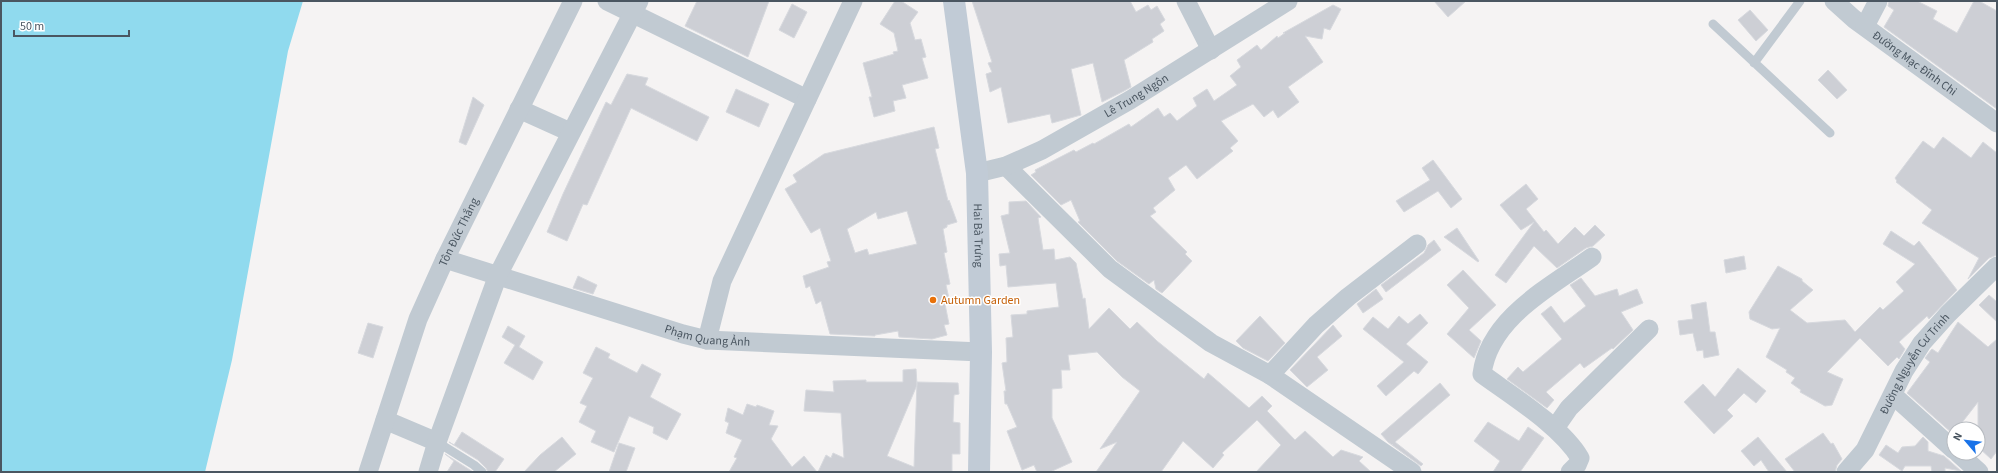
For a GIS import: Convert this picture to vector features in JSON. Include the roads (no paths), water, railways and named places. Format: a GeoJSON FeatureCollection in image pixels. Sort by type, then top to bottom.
{"type":"FeatureCollection","features":[{"type":"Feature","properties":{"kind":"main road","name":"Hai Bà Trưng"},"geometry":{"type":"LineString","coordinates":[[954,1],[977,173],[981,352],[979,472]]}},
{"type":"Feature","properties":{"kind":"street","name":"Tôn Đức Thắng"},"geometry":{"type":"LineString","coordinates":[[368,472],[418,319],[445,258],[573,1]]}},
{"type":"Feature","properties":{"kind":"street"},"geometry":{"type":"LineString","coordinates":[[607,1],[636,7],[807,99]]}},
{"type":"Feature","properties":{"kind":"street"},"geometry":{"type":"LineString","coordinates":[[707,340],[722,281],[853,1]]}},
{"type":"Feature","properties":{"kind":"street"},"geometry":{"type":"LineString","coordinates":[[1186,1],[1211,50]]}},
{"type":"Feature","properties":{"kind":"street","name":"Lê Trung Ngôn"},"geometry":{"type":"LineString","coordinates":[[977,173],[1006,166],[1042,150],[1211,50],[1288,1]]}},
{"type":"Feature","properties":{"kind":"street","name":"Đường Mạc Đĩnh Chi"},"geometry":{"type":"LineString","coordinates":[[1834,1],[1865,26],[1997,124]]}},
{"type":"Feature","properties":{"kind":"street"},"geometry":{"type":"LineString","coordinates":[[1865,26],[1878,1]]}},
{"type":"Feature","properties":{"kind":"street"},"geometry":{"type":"LineString","coordinates":[[428,472],[437,442],[498,275],[570,132],[636,7]]}},
{"type":"Feature","properties":{"kind":"street"},"geometry":{"type":"LineString","coordinates":[[519,109],[570,132]]}},
{"type":"Feature","properties":{"kind":"street"},"geometry":{"type":"LineString","coordinates":[[1006,166],[1110,269],[1212,343],[1270,375],[1412,472]]}},
{"type":"Feature","properties":{"kind":"street"},"geometry":{"type":"LineString","coordinates":[[1270,375],[1316,325],[1348,297],[1417,244]]}},
{"type":"Feature","properties":{"kind":"street"},"geometry":{"type":"LineString","coordinates":[[1570,472],[1577,466],[1580,458],[1575,449],[1555,428],[1482,374],[1483,360],[1489,346],[1515,312],[1592,257]]}},
{"type":"Feature","properties":{"kind":"street","name":"Phạm Quang Ảnh"},"geometry":{"type":"LineString","coordinates":[[445,258],[707,340],[981,352]]}},
{"type":"Feature","properties":{"kind":"street","name":"Đường Nguyễn Cư Trinh"},"geometry":{"type":"LineString","coordinates":[[1846,472],[1865,450],[1904,371],[1922,343],[1948,314],[1997,266]]}},
{"type":"Feature","properties":{"kind":"street"},"geometry":{"type":"LineString","coordinates":[[1555,428],[1569,408],[1649,329]]}},
{"type":"Feature","properties":{"kind":"street"},"geometry":{"type":"LineString","coordinates":[[1893,395],[1946,443]]}},
{"type":"Feature","properties":{"kind":"street"},"geometry":{"type":"LineString","coordinates":[[385,420],[437,442]]}},
{"type":"Feature","properties":{"kind":"street"},"geometry":{"type":"LineString","coordinates":[[1967,461],[1979,472]]}},
{"type":"Feature","properties":{"kind":"lane"},"geometry":{"type":"LineString","coordinates":[[1754,63],[1800,1]]}},
{"type":"Feature","properties":{"kind":"lane"},"geometry":{"type":"LineString","coordinates":[[1713,24],[1830,133]]}},
{"type":"Feature","properties":{"kind":"lane"},"geometry":{"type":"LineString","coordinates":[[437,442],[474,465],[482,472]]}},
{"type":"Feature","properties":{"kind":"water"},"geometry":{"type":"Polygon","coordinates":[[[1,1],[303,1],[288,51],[232,360],[205,472],[1,472],[1,1]]]}},
{"type":"Feature","properties":{"kind":"place","name":"Autumn Garden"},"geometry":{"type":"Point","coordinates":[933,300]}}]}
